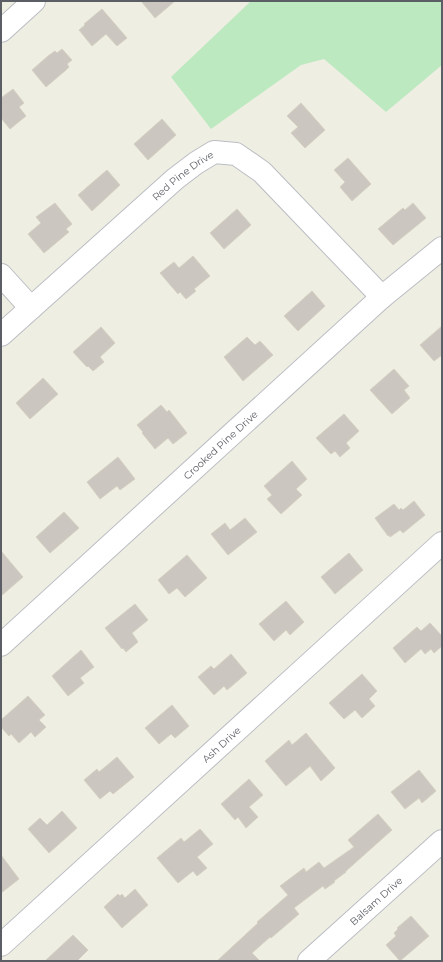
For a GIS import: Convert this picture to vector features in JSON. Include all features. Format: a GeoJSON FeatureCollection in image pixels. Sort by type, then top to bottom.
{"type":"FeatureCollection","features":[{"type":"Feature","properties":{"kind":"street"},"geometry":{"type":"LineString","coordinates":[[1,31],[34,1]]}},
{"type":"Feature","properties":{"kind":"street","name":"Red Pine Drive"},"geometry":{"type":"LineString","coordinates":[[1,335],[175,179],[196,162],[214,152],[236,154],[262,172],[382,297]]}},
{"type":"Feature","properties":{"kind":"street","name":"Crooked Pine Drive"},"geometry":{"type":"LineString","coordinates":[[1,645],[382,297],[442,248]]}},
{"type":"Feature","properties":{"kind":"street"},"geometry":{"type":"LineString","coordinates":[[1,275],[31,308]]}},
{"type":"Feature","properties":{"kind":"street","name":"Ash Drive"},"geometry":{"type":"LineString","coordinates":[[1,945],[442,543]]}},
{"type":"Feature","properties":{"kind":"street","name":"Balsam Drive"},"geometry":{"type":"LineString","coordinates":[[309,961],[442,841]]}},
{"type":"Feature","properties":{"kind":"green space"},"geometry":{"type":"Polygon","coordinates":[[[251,1],[442,1],[442,65],[386,112],[324,59],[301,65],[211,129],[171,77],[251,1]]]}},
{"type":"Feature","properties":{"kind":"building"},"geometry":{"type":"Polygon","coordinates":[[[141,1],[175,1],[155,18],[141,1]]]}},
{"type":"Feature","properties":{"kind":"building"},"geometry":{"type":"Polygon","coordinates":[[[102,9],[127,38],[117,46],[106,34],[92,46],[79,30],[102,9]]]}},
{"type":"Feature","properties":{"kind":"building"},"geometry":{"type":"Polygon","coordinates":[[[62,49],[72,60],[67,64],[69,67],[46,87],[32,70],[55,51],[57,53],[62,49]]]}},
{"type":"Feature","properties":{"kind":"building"},"geometry":{"type":"Polygon","coordinates":[[[13,89],[24,103],[19,107],[26,116],[10,129],[1,118],[1,98],[13,89]]]}},
{"type":"Feature","properties":{"kind":"building"},"geometry":{"type":"Polygon","coordinates":[[[301,103],[325,130],[305,148],[291,133],[298,127],[287,116],[301,103]]]}},
{"type":"Feature","properties":{"kind":"building"},"geometry":{"type":"Polygon","coordinates":[[[162,119],[176,135],[148,160],[134,144],[162,119]]]}},
{"type":"Feature","properties":{"kind":"building"},"geometry":{"type":"Polygon","coordinates":[[[348,158],[371,184],[352,201],[340,187],[345,182],[334,170],[348,158]]]}},
{"type":"Feature","properties":{"kind":"building"},"geometry":{"type":"Polygon","coordinates":[[[107,170],[120,185],[92,211],[78,195],[107,170]]]}},
{"type":"Feature","properties":{"kind":"building"},"geometry":{"type":"Polygon","coordinates":[[[55,203],[72,224],[66,229],[69,232],[44,253],[28,234],[41,223],[36,217],[55,203]]]}},
{"type":"Feature","properties":{"kind":"building"},"geometry":{"type":"Polygon","coordinates":[[[413,203],[426,218],[393,245],[378,229],[403,208],[405,210],[413,203]]]}},
{"type":"Feature","properties":{"kind":"building"},"geometry":{"type":"Polygon","coordinates":[[[237,209],[251,225],[224,249],[210,233],[237,209]]]}},
{"type":"Feature","properties":{"kind":"building"},"geometry":{"type":"Polygon","coordinates":[[[193,256],[210,276],[194,289],[196,291],[186,299],[180,292],[178,294],[160,273],[174,262],[179,268],[193,256]]]}},
{"type":"Feature","properties":{"kind":"building"},"geometry":{"type":"Polygon","coordinates":[[[312,291],[325,306],[298,331],[284,316],[312,291]]]}},
{"type":"Feature","properties":{"kind":"building"},"geometry":{"type":"Polygon","coordinates":[[[442,326],[442,355],[434,361],[420,345],[442,326]]]}},
{"type":"Feature","properties":{"kind":"building"},"geometry":{"type":"Polygon","coordinates":[[[101,327],[115,343],[100,357],[104,362],[93,371],[88,366],[87,367],[73,352],[101,327]]]}},
{"type":"Feature","properties":{"kind":"building"},"geometry":{"type":"Polygon","coordinates":[[[247,337],[255,345],[260,341],[273,355],[243,381],[224,357],[247,337]]]}},
{"type":"Feature","properties":{"kind":"building"},"geometry":{"type":"Polygon","coordinates":[[[394,369],[409,386],[404,390],[410,398],[392,414],[370,390],[394,369]]]}},
{"type":"Feature","properties":{"kind":"building"},"geometry":{"type":"Polygon","coordinates":[[[43,378],[58,394],[30,419],[16,403],[43,378]]]}},
{"type":"Feature","properties":{"kind":"building"},"geometry":{"type":"Polygon","coordinates":[[[161,405],[167,412],[169,410],[187,433],[173,444],[168,438],[155,449],[137,425],[161,405]]]}},
{"type":"Feature","properties":{"kind":"building"},"geometry":{"type":"Polygon","coordinates":[[[344,414],[359,431],[346,443],[350,448],[340,457],[335,451],[331,454],[316,438],[344,414]]]}},
{"type":"Feature","properties":{"kind":"building"},"geometry":{"type":"Polygon","coordinates":[[[118,457],[135,479],[120,490],[117,486],[100,499],[87,482],[118,457]]]}},
{"type":"Feature","properties":{"kind":"building"},"geometry":{"type":"Polygon","coordinates":[[[292,461],[307,479],[296,489],[302,495],[281,514],[267,499],[272,495],[264,486],[292,461]]]}},
{"type":"Feature","properties":{"kind":"building"},"geometry":{"type":"Polygon","coordinates":[[[414,501],[425,515],[403,533],[400,530],[390,537],[389,535],[388,536],[375,518],[394,504],[399,510],[401,508],[403,510],[414,501]]]}},
{"type":"Feature","properties":{"kind":"building"},"geometry":{"type":"Polygon","coordinates":[[[64,512],[79,528],[50,553],[36,537],[64,512]]]}},
{"type":"Feature","properties":{"kind":"building"},"geometry":{"type":"Polygon","coordinates":[[[245,518],[257,532],[228,555],[211,534],[225,523],[230,530],[245,518]]]}},
{"type":"Feature","properties":{"kind":"building"},"geometry":{"type":"Polygon","coordinates":[[[1,551],[23,577],[1,596],[1,551]]]}},
{"type":"Feature","properties":{"kind":"building"},"geometry":{"type":"Polygon","coordinates":[[[349,553],[363,570],[335,594],[321,577],[349,553]]]}},
{"type":"Feature","properties":{"kind":"building"},"geometry":{"type":"Polygon","coordinates":[[[187,555],[207,578],[185,597],[177,588],[169,594],[158,580],[187,555]]]}},
{"type":"Feature","properties":{"kind":"building"},"geometry":{"type":"Polygon","coordinates":[[[286,601],[304,622],[290,635],[286,630],[274,641],[259,624],[286,601]]]}},
{"type":"Feature","properties":{"kind":"building"},"geometry":{"type":"Polygon","coordinates":[[[135,604],[148,620],[132,633],[138,642],[126,652],[105,628],[135,604]]]}},
{"type":"Feature","properties":{"kind":"building"},"geometry":{"type":"Polygon","coordinates":[[[430,623],[442,636],[442,646],[434,653],[431,649],[425,654],[421,649],[405,663],[393,648],[417,627],[421,631],[430,623]]]}},
{"type":"Feature","properties":{"kind":"building"},"geometry":{"type":"Polygon","coordinates":[[[81,650],[94,667],[80,678],[84,683],[68,696],[52,676],[81,650]]]}},
{"type":"Feature","properties":{"kind":"building"},"geometry":{"type":"Polygon","coordinates":[[[231,654],[247,673],[227,690],[224,686],[214,695],[198,677],[211,666],[214,669],[231,654]]]}},
{"type":"Feature","properties":{"kind":"building"},"geometry":{"type":"Polygon","coordinates":[[[362,674],[377,691],[369,699],[375,706],[362,718],[355,710],[344,719],[329,703],[362,674]]]}},
{"type":"Feature","properties":{"kind":"building"},"geometry":{"type":"Polygon","coordinates":[[[28,696],[45,715],[39,720],[46,727],[35,737],[31,732],[19,743],[11,734],[9,736],[1,727],[1,720],[28,696]]]}},
{"type":"Feature","properties":{"kind":"building"},"geometry":{"type":"Polygon","coordinates":[[[172,705],[189,726],[175,738],[171,734],[159,744],[145,728],[172,705]]]}},
{"type":"Feature","properties":{"kind":"building"},"geometry":{"type":"Polygon","coordinates":[[[306,733],[335,768],[321,781],[310,766],[286,786],[265,761],[289,740],[292,745],[306,733]]]}},
{"type":"Feature","properties":{"kind":"building"},"geometry":{"type":"Polygon","coordinates":[[[117,757],[134,777],[113,794],[110,791],[100,799],[84,780],[97,769],[99,772],[117,757]]]}},
{"type":"Feature","properties":{"kind":"building"},"geometry":{"type":"Polygon","coordinates":[[[419,770],[436,791],[422,803],[419,798],[405,809],[391,792],[419,770]]]}},
{"type":"Feature","properties":{"kind":"building"},"geometry":{"type":"Polygon","coordinates":[[[249,779],[263,795],[249,807],[258,817],[246,828],[238,817],[235,820],[221,804],[249,779]]]}},
{"type":"Feature","properties":{"kind":"building"},"geometry":{"type":"Polygon","coordinates":[[[62,811],[77,828],[49,853],[28,829],[40,818],[47,825],[62,811]]]}},
{"type":"Feature","properties":{"kind":"building"},"geometry":{"type":"Polygon","coordinates":[[[378,814],[392,830],[334,881],[335,882],[325,889],[323,886],[294,908],[299,914],[252,953],[260,961],[217,961],[258,923],[257,922],[288,895],[280,886],[304,868],[306,872],[319,862],[324,868],[354,847],[348,840],[378,814]]]}},
{"type":"Feature","properties":{"kind":"building"},"geometry":{"type":"Polygon","coordinates":[[[200,829],[213,844],[197,857],[207,868],[197,876],[193,871],[178,883],[157,858],[181,838],[184,842],[200,829]]]}},
{"type":"Feature","properties":{"kind":"building"},"geometry":{"type":"Polygon","coordinates":[[[1,855],[19,879],[1,893],[1,855]]]}},
{"type":"Feature","properties":{"kind":"building"},"geometry":{"type":"Polygon","coordinates":[[[135,889],[148,905],[122,928],[104,907],[118,894],[120,896],[122,894],[125,898],[135,889]]]}},
{"type":"Feature","properties":{"kind":"building"},"geometry":{"type":"Polygon","coordinates":[[[411,916],[429,936],[400,961],[386,945],[396,936],[394,933],[398,929],[397,928],[411,916]]]}},
{"type":"Feature","properties":{"kind":"building"},"geometry":{"type":"Polygon","coordinates":[[[73,935],[88,950],[77,961],[45,961],[73,935]]]}}]}
